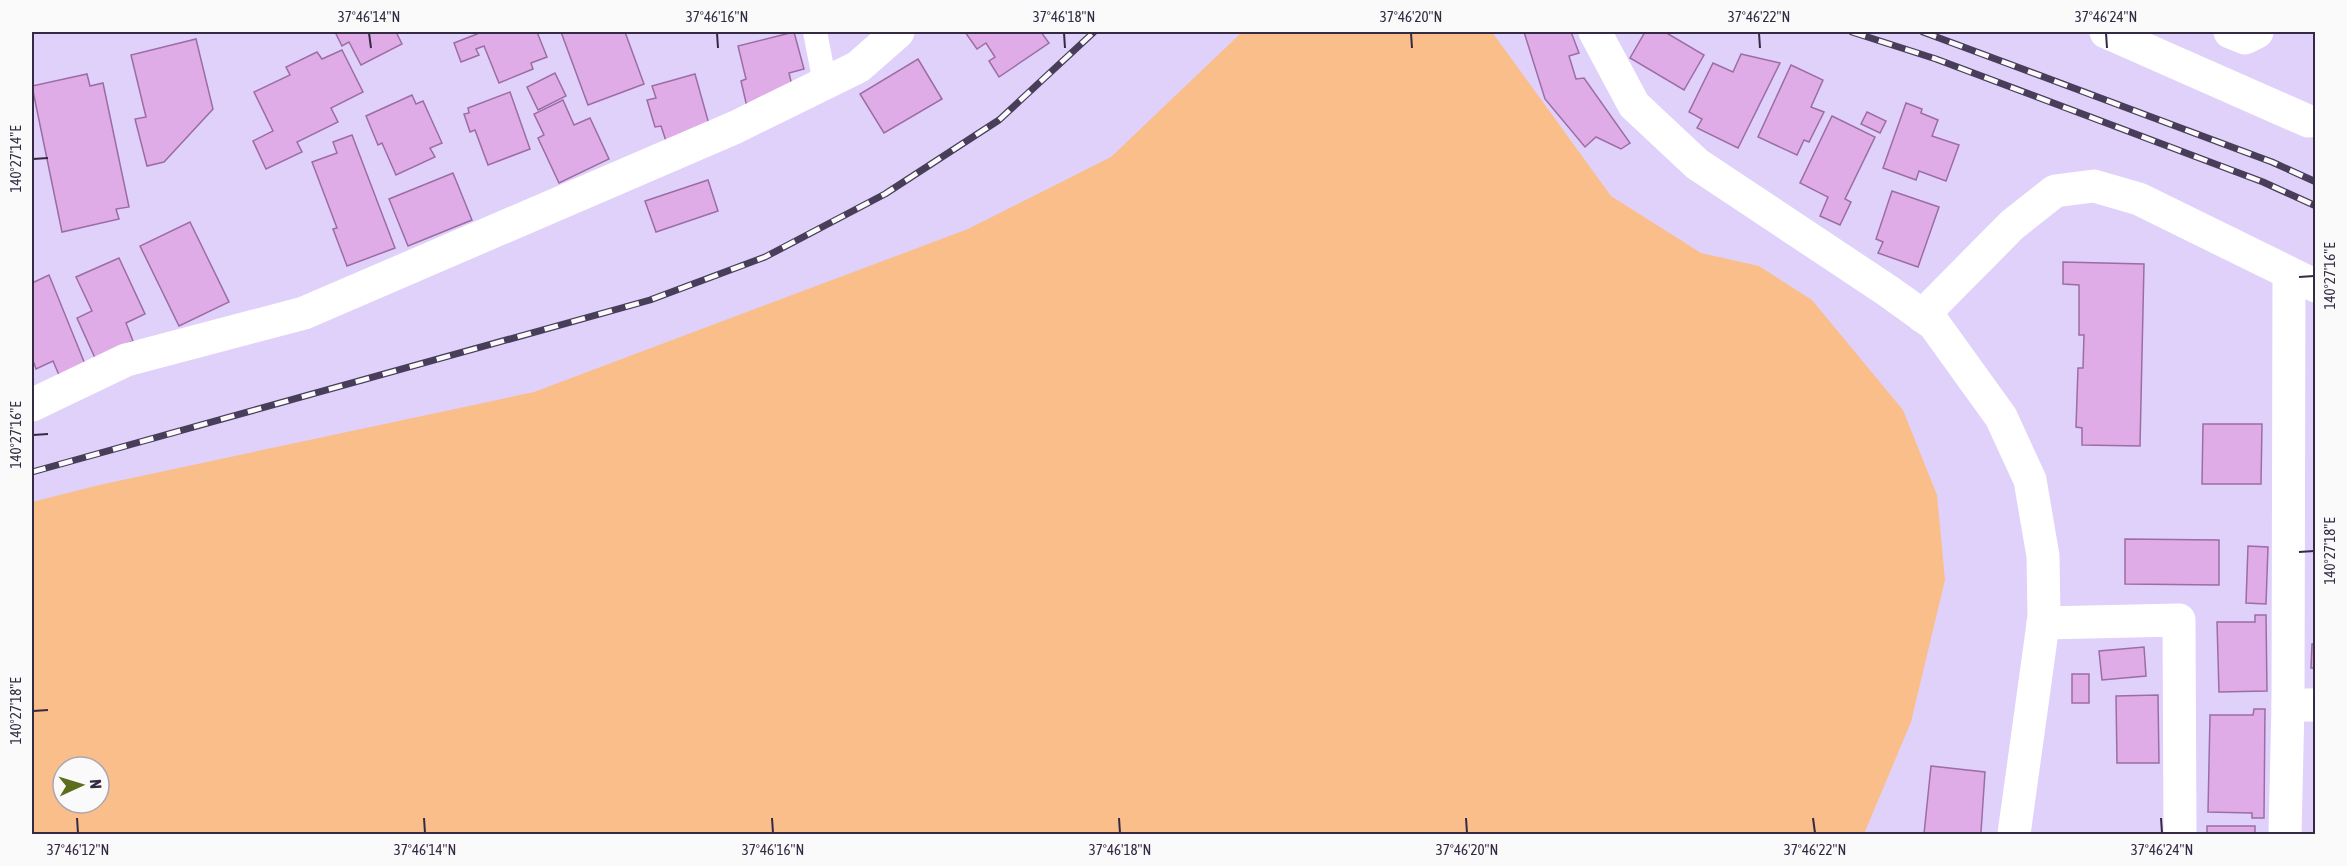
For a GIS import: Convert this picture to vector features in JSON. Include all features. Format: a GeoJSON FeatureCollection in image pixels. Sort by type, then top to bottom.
{"type":"FeatureCollection","features":[{"type":"Feature","properties":{"kind":"street"},"geometry":{"type":"LineString","coordinates":[[815,32],[825,83]]}},
{"type":"Feature","properties":{"kind":"street"},"geometry":{"type":"LineString","coordinates":[[32,405],[126,360],[304,313],[736,127],[858,66],[898,32]]}},
{"type":"Feature","properties":{"kind":"street"},"geometry":{"type":"LineString","coordinates":[[1595,32],[1634,105],[1697,164],[1934,324],[2001,417],[2030,480],[2043,556],[2043,623],[2014,834]]}},
{"type":"Feature","properties":{"kind":"street"},"geometry":{"type":"LineString","coordinates":[[2106,32],[2308,122]]}},
{"type":"Feature","properties":{"kind":"street"},"geometry":{"type":"LineString","coordinates":[[2229,32],[2245,39],[2257,32]]}},
{"type":"Feature","properties":{"kind":"street"},"geometry":{"type":"LineString","coordinates":[[1922,316],[2012,225],[2055,191],[2094,186],[2139,199],[2302,280],[2302,705],[2285,834]]}},
{"type":"Feature","properties":{"kind":"street"},"geometry":{"type":"LineString","coordinates":[[2043,623],[2179,620],[2180,834]]}},
{"type":"Feature","properties":{"kind":"shaded area"},"geometry":{"type":"Polygon","coordinates":[[[1242,32],[1492,32],[1611,196],[1701,253],[1759,266],[1812,300],[1903,410],[1937,495],[1945,580],[1911,722],[1864,834],[32,834],[32,502],[99,485],[534,392],[968,229],[1111,157],[1242,32]]]}},
{"type":"Feature","properties":{"kind":"building"},"geometry":{"type":"Polygon","coordinates":[[[335,32],[396,32],[402,44],[361,65],[349,42],[342,46],[335,32]]]}},
{"type":"Feature","properties":{"kind":"building"},"geometry":{"type":"Polygon","coordinates":[[[476,32],[537,32],[547,57],[531,63],[533,69],[499,83],[484,46],[476,49],[479,55],[461,62],[454,43],[477,34],[476,32]]]}},
{"type":"Feature","properties":{"kind":"building"},"geometry":{"type":"Polygon","coordinates":[[[561,32],[625,32],[644,84],[588,105],[561,32]]]}},
{"type":"Feature","properties":{"kind":"building"},"geometry":{"type":"Polygon","coordinates":[[[794,32],[804,69],[789,73],[794,94],[747,107],[741,81],[746,79],[738,46],[794,32]]]}},
{"type":"Feature","properties":{"kind":"building"},"geometry":{"type":"Polygon","coordinates":[[[965,32],[1041,32],[1049,43],[999,77],[989,61],[995,57],[986,43],[977,49],[965,32]]]}},
{"type":"Feature","properties":{"kind":"building"},"geometry":{"type":"Polygon","coordinates":[[[1524,32],[1571,32],[1579,53],[1569,56],[1576,79],[1584,78],[1630,143],[1621,149],[1596,137],[1585,147],[1545,99],[1524,32]]]}},
{"type":"Feature","properties":{"kind":"building"},"geometry":{"type":"Polygon","coordinates":[[[1645,32],[1665,32],[1704,55],[1684,90],[1630,58],[1645,32]]]}},
{"type":"Feature","properties":{"kind":"building"},"geometry":{"type":"Polygon","coordinates":[[[196,39],[213,109],[164,162],[147,166],[135,119],[146,117],[131,55],[196,39]]]}},
{"type":"Feature","properties":{"kind":"building"},"geometry":{"type":"Polygon","coordinates":[[[342,50],[363,92],[331,108],[338,122],[297,142],[302,152],[266,169],[253,141],[273,131],[254,92],[290,75],[286,67],[317,52],[322,59],[342,50]]]}},
{"type":"Feature","properties":{"kind":"building"},"geometry":{"type":"Polygon","coordinates":[[[1741,54],[1780,63],[1738,148],[1697,128],[1702,119],[1689,112],[1713,63],[1733,72],[1741,54]]]}},
{"type":"Feature","properties":{"kind":"building"},"geometry":{"type":"Polygon","coordinates":[[[918,59],[942,99],[884,133],[860,94],[918,59]]]}},
{"type":"Feature","properties":{"kind":"building"},"geometry":{"type":"Polygon","coordinates":[[[1791,65],[1823,80],[1811,107],[1824,112],[1809,142],[1804,140],[1797,155],[1758,137],[1791,65]]]}},
{"type":"Feature","properties":{"kind":"building"},"geometry":{"type":"Polygon","coordinates":[[[555,73],[566,96],[538,110],[527,87],[555,73]]]}},
{"type":"Feature","properties":{"kind":"building"},"geometry":{"type":"Polygon","coordinates":[[[87,74],[90,86],[103,83],[129,207],[116,209],[119,219],[62,232],[32,86],[87,74]]]}},
{"type":"Feature","properties":{"kind":"building"},"geometry":{"type":"Polygon","coordinates":[[[695,74],[712,135],[668,147],[661,126],[655,127],[647,100],[656,98],[652,86],[695,74]]]}},
{"type":"Feature","properties":{"kind":"building"},"geometry":{"type":"Polygon","coordinates":[[[510,92],[530,149],[488,165],[475,130],[470,132],[464,114],[469,113],[468,108],[510,92]]]}},
{"type":"Feature","properties":{"kind":"building"},"geometry":{"type":"Polygon","coordinates":[[[412,95],[416,104],[423,101],[442,143],[430,148],[435,157],[396,175],[382,143],[378,145],[366,116],[412,95]]]}},
{"type":"Feature","properties":{"kind":"building"},"geometry":{"type":"Polygon","coordinates":[[[563,100],[574,125],[590,118],[609,159],[559,183],[538,138],[544,135],[534,114],[563,100]]]}},
{"type":"Feature","properties":{"kind":"building"},"geometry":{"type":"Polygon","coordinates":[[[1906,103],[1922,109],[1921,113],[1938,120],[1932,136],[1959,145],[1946,181],[1919,171],[1916,180],[1883,168],[1906,103]]]}},
{"type":"Feature","properties":{"kind":"building"},"geometry":{"type":"Polygon","coordinates":[[[1867,112],[1886,121],[1880,133],[1861,124],[1867,112]]]}},
{"type":"Feature","properties":{"kind":"building"},"geometry":{"type":"Polygon","coordinates":[[[1832,116],[1875,137],[1845,199],[1851,202],[1840,225],[1820,216],[1828,197],[1800,183],[1832,116]]]}},
{"type":"Feature","properties":{"kind":"building"},"geometry":{"type":"Polygon","coordinates":[[[352,135],[395,248],[347,266],[333,229],[337,228],[312,162],[337,153],[333,142],[352,135]]]}},
{"type":"Feature","properties":{"kind":"building"},"geometry":{"type":"Polygon","coordinates":[[[453,173],[472,220],[408,246],[389,199],[453,173]]]}},
{"type":"Feature","properties":{"kind":"building"},"geometry":{"type":"Polygon","coordinates":[[[708,180],[718,211],[656,232],[645,201],[708,180]]]}},
{"type":"Feature","properties":{"kind":"building"},"geometry":{"type":"Polygon","coordinates":[[[1892,191],[1939,207],[1918,267],[1878,253],[1883,242],[1876,239],[1892,191]]]}},
{"type":"Feature","properties":{"kind":"building"},"geometry":{"type":"Polygon","coordinates":[[[190,222],[229,302],[179,326],[140,246],[190,222]]]}},
{"type":"Feature","properties":{"kind":"building"},"geometry":{"type":"Polygon","coordinates":[[[119,258],[145,314],[126,323],[133,341],[95,358],[77,318],[92,311],[76,277],[119,258]]]}},
{"type":"Feature","properties":{"kind":"building"},"geometry":{"type":"Polygon","coordinates":[[[2063,262],[2144,264],[2140,446],[2082,445],[2082,428],[2076,427],[2078,368],[2083,368],[2084,335],[2079,335],[2079,285],[2063,284],[2063,262]]]}},
{"type":"Feature","properties":{"kind":"building"},"geometry":{"type":"Polygon","coordinates":[[[49,275],[85,364],[59,375],[53,361],[36,369],[34,363],[32,364],[32,283],[49,275]]]}},
{"type":"Feature","properties":{"kind":"building"},"geometry":{"type":"Polygon","coordinates":[[[2203,424],[2262,424],[2261,484],[2202,484],[2203,424]]]}},
{"type":"Feature","properties":{"kind":"building"},"geometry":{"type":"Polygon","coordinates":[[[2125,539],[2219,540],[2219,585],[2125,584],[2125,539]]]}},
{"type":"Feature","properties":{"kind":"building"},"geometry":{"type":"Polygon","coordinates":[[[2248,546],[2268,547],[2266,604],[2246,603],[2248,546]]]}},
{"type":"Feature","properties":{"kind":"building"},"geometry":{"type":"Polygon","coordinates":[[[2255,615],[2266,615],[2267,691],[2219,692],[2217,622],[2255,622],[2255,615]]]}},
{"type":"Feature","properties":{"kind":"building"},"geometry":{"type":"Polygon","coordinates":[[[2312,644],[2316,644],[2316,668],[2311,668],[2312,644]]]}},
{"type":"Feature","properties":{"kind":"building"},"geometry":{"type":"Polygon","coordinates":[[[2144,647],[2146,676],[2102,680],[2099,651],[2144,647]]]}},
{"type":"Feature","properties":{"kind":"building"},"geometry":{"type":"Polygon","coordinates":[[[2072,674],[2089,674],[2089,703],[2072,703],[2072,674]]]}},
{"type":"Feature","properties":{"kind":"building"},"geometry":{"type":"Polygon","coordinates":[[[2158,695],[2159,763],[2117,763],[2116,696],[2158,695]]]}},
{"type":"Feature","properties":{"kind":"building"},"geometry":{"type":"Polygon","coordinates":[[[2254,709],[2265,709],[2264,818],[2252,818],[2252,813],[2208,812],[2210,715],[2253,715],[2254,709]]]}},
{"type":"Feature","properties":{"kind":"building"},"geometry":{"type":"Polygon","coordinates":[[[1931,766],[1985,772],[1981,832],[1978,834],[1924,834],[1931,766]]]}},
{"type":"Feature","properties":{"kind":"building"},"geometry":{"type":"Polygon","coordinates":[[[2207,826],[2255,826],[2255,834],[2207,834],[2207,826]]]}},
{"type":"Feature","properties":{"kind":"railway"},"geometry":{"type":"LineString","coordinates":[[32,472],[650,300],[765,257],[885,194],[999,120],[1094,32]]}},
{"type":"Feature","properties":{"kind":"railway"},"geometry":{"type":"LineString","coordinates":[[1852,32],[1936,59],[2263,182],[2316,206]]}},
{"type":"Feature","properties":{"kind":"railway"},"geometry":{"type":"LineString","coordinates":[[1923,32],[2272,162],[2316,182]]}}]}
